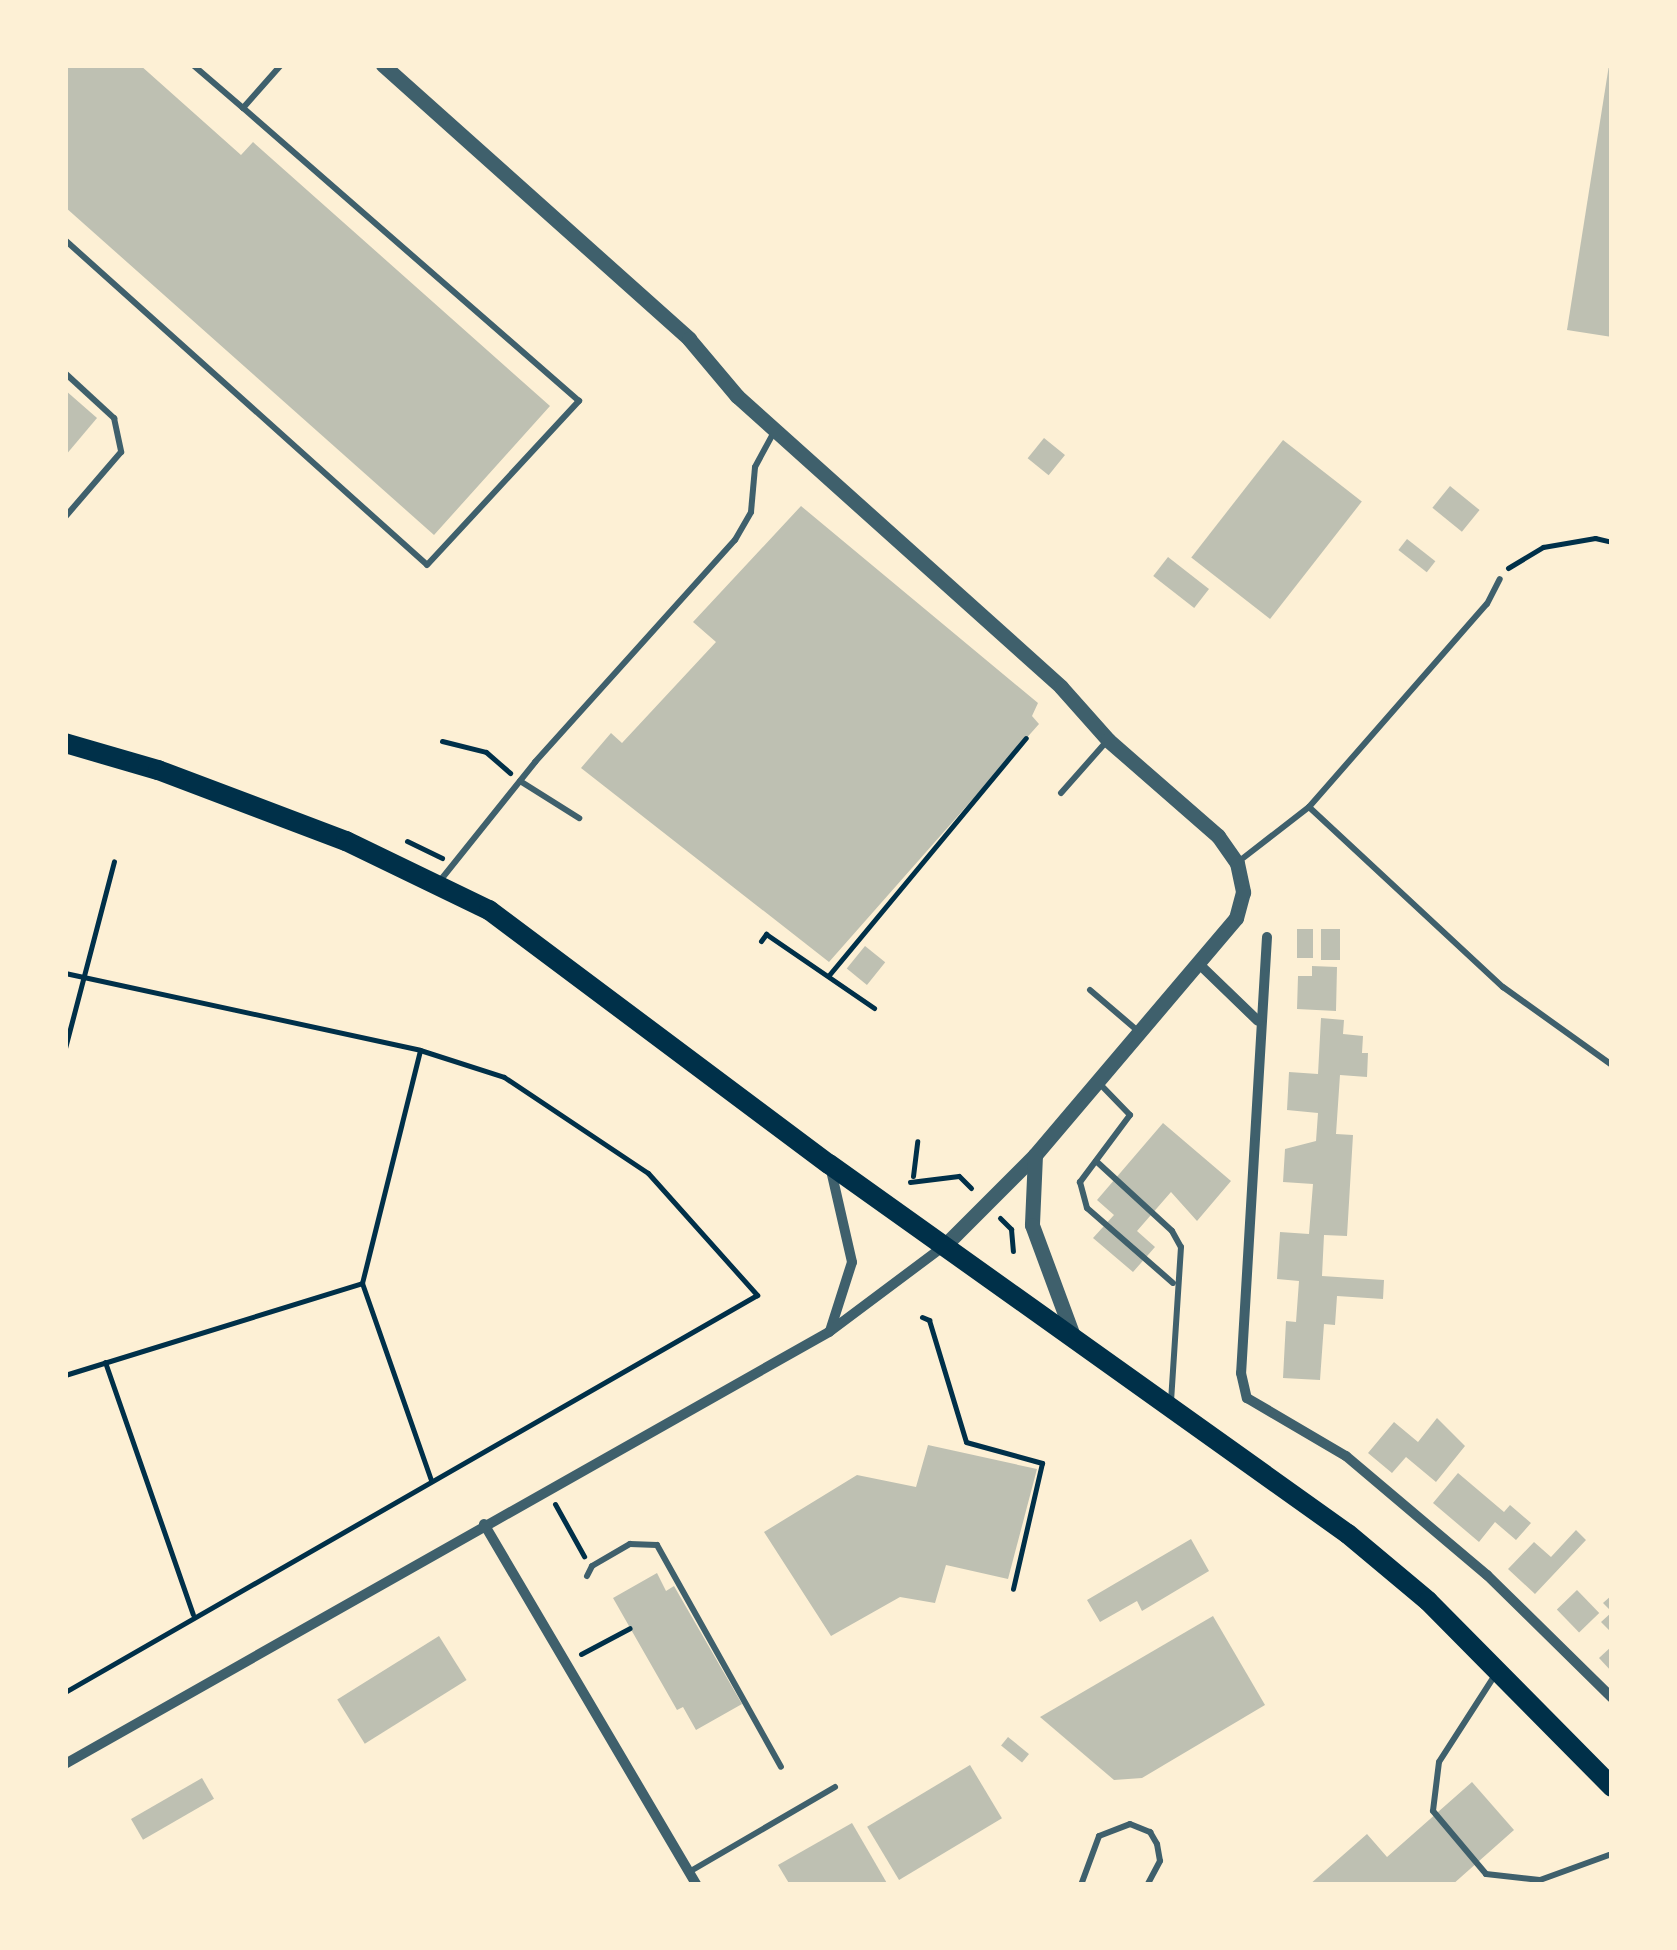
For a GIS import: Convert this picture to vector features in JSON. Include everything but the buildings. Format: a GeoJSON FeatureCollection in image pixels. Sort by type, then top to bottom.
{"type":"FeatureCollection","features":[{"type":"Feature","properties":{"kind":"main road"},"geometry":{"type":"LineString","coordinates":[[65,743],[158,770],[438,882],[489,910],[829,1164],[1348,1534],[1499,1670],[1612,1787]]}},
{"type":"Feature","properties":{"kind":"street"},"geometry":{"type":"LineString","coordinates":[[65,1764],[829,1332],[944,1246],[1035,1154],[1236,918],[1243,892],[1236,863],[1218,836],[1108,740],[1061,686],[724,382],[689,339],[383,65]]}},
{"type":"Feature","properties":{"kind":"street"},"geometry":{"type":"LineString","coordinates":[[1267,937],[1241,1373],[1247,1398],[1346,1456],[1486,1575],[1612,1698]]}},
{"type":"Feature","properties":{"kind":"street"},"geometry":{"type":"LineString","coordinates":[[1198,963],[1259,1022]]}},
{"type":"Feature","properties":{"kind":"street"},"geometry":{"type":"LineString","coordinates":[[1035,1154],[1034,1236],[1074,1340]]}},
{"type":"Feature","properties":{"kind":"street"},"geometry":{"type":"LineString","coordinates":[[829,1164],[852,1262],[829,1332]]}},
{"type":"Feature","properties":{"kind":"street"},"geometry":{"type":"LineString","coordinates":[[484,1524],[697,1885]]}},
{"type":"Feature","properties":{"kind":"lane"},"geometry":{"type":"LineString","coordinates":[[65,240],[427,565],[579,402],[193,65]]}},
{"type":"Feature","properties":{"kind":"lane"},"geometry":{"type":"LineString","coordinates":[[244,108],[281,65]]}},
{"type":"Feature","properties":{"kind":"lane"},"geometry":{"type":"LineString","coordinates":[[65,373],[114,418],[121,452],[65,517]]}},
{"type":"Feature","properties":{"kind":"lane"},"geometry":{"type":"LineString","coordinates":[[438,882],[520,782],[746,525],[755,467],[776,429]]}},
{"type":"Feature","properties":{"kind":"lane"},"geometry":{"type":"LineString","coordinates":[[1236,863],[1271,843],[1310,807],[1487,604],[1500,579]]}},
{"type":"Feature","properties":{"kind":"lane"},"geometry":{"type":"LineString","coordinates":[[1061,793],[1108,740]]}},
{"type":"Feature","properties":{"kind":"lane"},"geometry":{"type":"LineString","coordinates":[[520,782],[579,818]]}},
{"type":"Feature","properties":{"kind":"lane"},"geometry":{"type":"LineString","coordinates":[[1310,807],[1503,987],[1612,1065]]}},
{"type":"Feature","properties":{"kind":"lane"},"geometry":{"type":"LineString","coordinates":[[1090,990],[1138,1032]]}},
{"type":"Feature","properties":{"kind":"lane"},"geometry":{"type":"LineString","coordinates":[[1098,1082],[1130,1114],[1080,1182],[1086,1208],[1174,1284]]}},
{"type":"Feature","properties":{"kind":"lane"},"geometry":{"type":"LineString","coordinates":[[1096,1161],[1172,1231],[1181,1247],[1174,1284],[1171,1408]]}},
{"type":"Feature","properties":{"kind":"lane"},"geometry":{"type":"LineString","coordinates":[[587,1576],[592,1566],[639,1541],[664,1552],[781,1767]]}},
{"type":"Feature","properties":{"kind":"lane"},"geometry":{"type":"LineString","coordinates":[[1499,1670],[1439,1762],[1433,1811],[1486,1874],[1540,1880],[1612,1854]]}},
{"type":"Feature","properties":{"kind":"lane"},"geometry":{"type":"LineString","coordinates":[[689,1872],[835,1786]]}},
{"type":"Feature","properties":{"kind":"lane"},"geometry":{"type":"LineString","coordinates":[[1082,1885],[1099,1836],[1130,1824],[1150,1832],[1156,1844],[1160,1861],[1147,1885]]}},
{"type":"Feature","properties":{"kind":"path"},"geometry":{"type":"LineString","coordinates":[[1500,579],[1526,552],[1595,538],[1612,542]]}},
{"type":"Feature","properties":{"kind":"path"},"geometry":{"type":"LineString","coordinates":[[829,975],[1026,738]]}},
{"type":"Feature","properties":{"kind":"path"},"geometry":{"type":"LineString","coordinates":[[442,741],[486,752],[520,782]]}},
{"type":"Feature","properties":{"kind":"path"},"geometry":{"type":"LineString","coordinates":[[65,1048],[114,861]]}},
{"type":"Feature","properties":{"kind":"path"},"geometry":{"type":"LineString","coordinates":[[761,941],[766,934],[874,1008]]}},
{"type":"Feature","properties":{"kind":"path"},"geometry":{"type":"LineString","coordinates":[[65,973],[420,1050],[504,1077],[648,1174],[756,1295],[65,1692]]}},
{"type":"Feature","properties":{"kind":"path"},"geometry":{"type":"LineString","coordinates":[[420,1050],[362,1283],[431,1480]]}},
{"type":"Feature","properties":{"kind":"path"},"geometry":{"type":"LineString","coordinates":[[913,1176],[917,1142]]}},
{"type":"Feature","properties":{"kind":"path"},"geometry":{"type":"LineString","coordinates":[[65,1374],[362,1283]]}},
{"type":"Feature","properties":{"kind":"path"},"geometry":{"type":"LineString","coordinates":[[922,1317],[966,1442],[1042,1464],[1012,1589]]}},
{"type":"Feature","properties":{"kind":"path"},"geometry":{"type":"LineString","coordinates":[[105,1362],[194,1615]]}},
{"type":"Feature","properties":{"kind":"path"},"geometry":{"type":"LineString","coordinates":[[547,1489],[592,1566]]}},
{"type":"Feature","properties":{"kind":"path"},"geometry":{"type":"LineString","coordinates":[[565,1662],[630,1628]]}}]}
